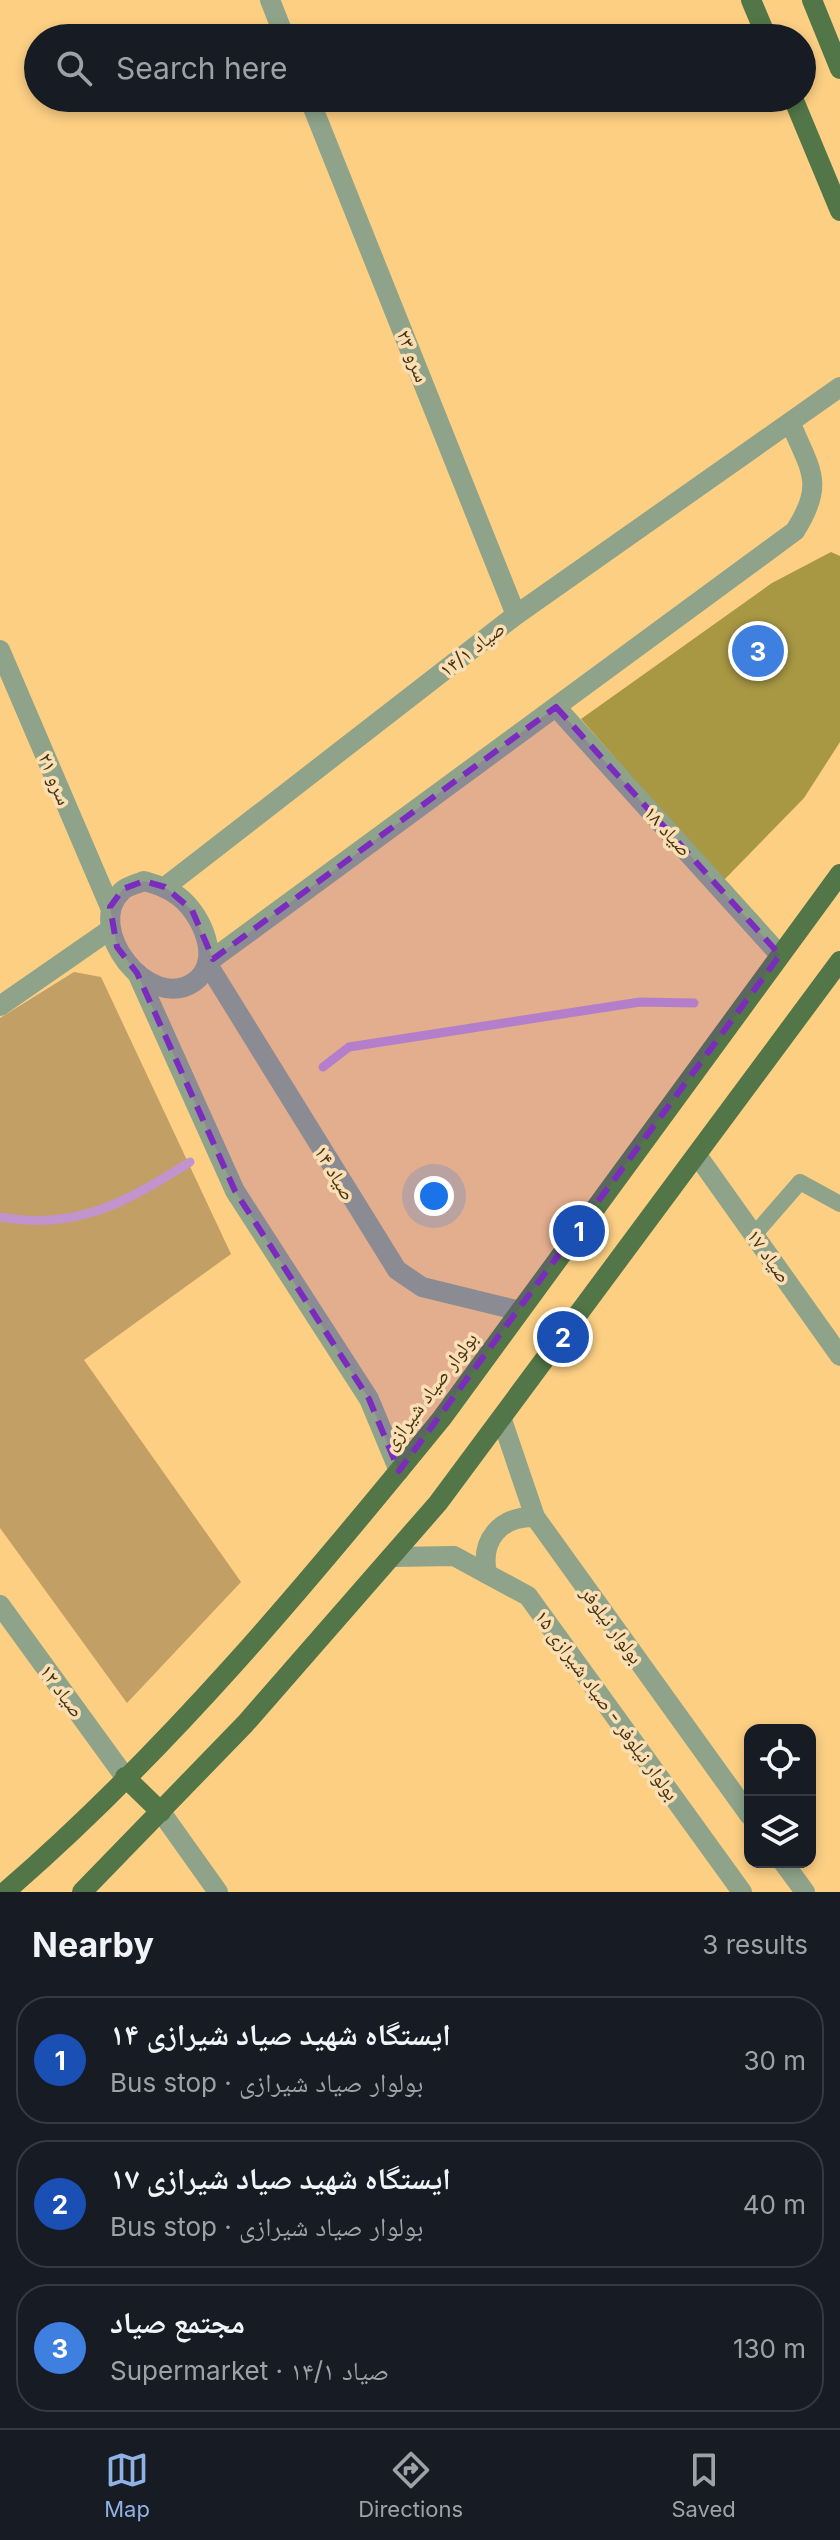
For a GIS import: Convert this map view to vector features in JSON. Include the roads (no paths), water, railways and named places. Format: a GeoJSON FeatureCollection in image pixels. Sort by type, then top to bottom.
{"type":"FeatureCollection","features":[{"type":"Feature","properties":{"kind":"main road"},"geometry":{"type":"LineString","coordinates":[[751,0],[761,24]]}},
{"type":"Feature","properties":{"kind":"main road"},"geometry":{"type":"LineString","coordinates":[[812,0],[840,69]]}},
{"type":"Feature","properties":{"kind":"main road"},"geometry":{"type":"LineString","coordinates":[[799,112],[840,211]]}},
{"type":"Feature","properties":{"kind":"main road","name":"بولوار صیاد شیرازی"},"geometry":{"type":"LineString","coordinates":[[5,1892],[54,1850],[209,1690],[399,1471],[840,874]]}},
{"type":"Feature","properties":{"kind":"main road"},"geometry":{"type":"LineString","coordinates":[[82,1892],[245,1724],[393,1557],[502,1420],[840,961]]}},
{"type":"Feature","properties":{"kind":"main road"},"geometry":{"type":"LineString","coordinates":[[125,1777],[161,1812]]}},
{"type":"Feature","properties":{"kind":"street"},"geometry":{"type":"LineString","coordinates":[[270,0],[279,24]]}},
{"type":"Feature","properties":{"kind":"street","name":"سرو ۲۳"},"geometry":{"type":"LineString","coordinates":[[315,112],[516,615]]}},
{"type":"Feature","properties":{"kind":"street","name":"صیاد ۱۴/۱"},"geometry":{"type":"LineString","coordinates":[[165,887],[516,615],[840,387]]}},
{"type":"Feature","properties":{"kind":"street"},"geometry":{"type":"LineString","coordinates":[[137,973],[153,984],[174,989],[195,981],[207,963],[795,531],[811,505],[815,480],[791,424]]}},
{"type":"Feature","properties":{"kind":"street","name":"سرو ۲۱"},"geometry":{"type":"LineString","coordinates":[[0,650],[110,907]]}},
{"type":"Feature","properties":{"kind":"street","name":"صیاد ۱۸"},"geometry":{"type":"LineString","coordinates":[[556,707],[780,955]]}},
{"type":"Feature","properties":{"kind":"street"},"geometry":{"type":"LineString","coordinates":[[207,963],[207,941],[201,924],[181,897],[165,887],[144,881],[123,889],[110,907],[111,929],[117,947],[137,973],[235,1191],[369,1399],[399,1471]]}},
{"type":"Feature","properties":{"kind":"street"},"geometry":{"type":"LineString","coordinates":[[0,1006],[111,929]]}},
{"type":"Feature","properties":{"kind":"street","name":"صیاد ۱۴"},"geometry":{"type":"LineString","coordinates":[[207,963],[397,1270],[422,1287],[520,1311]]}},
{"type":"Feature","properties":{"kind":"street","name":"صیاد ۱۷"},"geometry":{"type":"LineString","coordinates":[[697,1155],[840,1356]]}},
{"type":"Feature","properties":{"kind":"street","name":"بولوار نیلوفر"},"geometry":{"type":"LineString","coordinates":[[502,1420],[535,1517],[744,1808]]}},
{"type":"Feature","properties":{"kind":"street"},"geometry":{"type":"LineString","coordinates":[[487,1574],[485,1561],[491,1537],[510,1520],[535,1517]]}},
{"type":"Feature","properties":{"kind":"street","name":"بولوار نیلوفر - صیاد شیرازی ۱۵"},"geometry":{"type":"LineString","coordinates":[[393,1557],[454,1556],[528,1596],[742,1892]]}},
{"type":"Feature","properties":{"kind":"street","name":"صیاد ۱۲"},"geometry":{"type":"LineString","coordinates":[[0,1605],[125,1777]]}},
{"type":"Feature","properties":{"kind":"street"},"geometry":{"type":"LineString","coordinates":[[161,1812],[218,1892]]}},
{"type":"Feature","properties":{"kind":"street"},"geometry":{"type":"LineString","coordinates":[[787,1868],[805,1892]]}},
{"type":"Feature","properties":{"kind":"lane"},"geometry":{"type":"LineString","coordinates":[[754,1235],[800,1182],[840,1204]]}},
{"type":"Feature","properties":{"kind":"waterway"},"geometry":{"type":"LineString","coordinates":[[323,1067],[349,1047],[640,1002],[694,1003]]}},
{"type":"Feature","properties":{"kind":"waterway"},"geometry":{"type":"LineString","coordinates":[[0,1217],[54,1220],[100,1210],[122,1201],[190,1162]]}},
{"type":"Feature","properties":{"kind":"place","name":"مجتمع صیاد"},"geometry":{"type":"Point","coordinates":[758,651]}},
{"type":"Feature","properties":{"kind":"place","name":"ایستگاه شهید صیاد شیرازی ۱۴"},"geometry":{"type":"Point","coordinates":[579,1231]}},
{"type":"Feature","properties":{"kind":"place","name":"ایستگاه شهید صیاد شیرازی ۱۷"},"geometry":{"type":"Point","coordinates":[563,1337]}}]}
